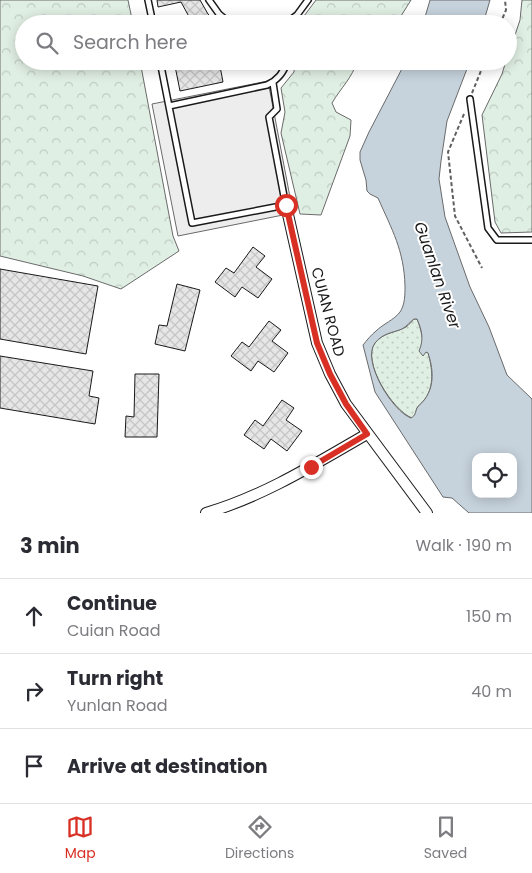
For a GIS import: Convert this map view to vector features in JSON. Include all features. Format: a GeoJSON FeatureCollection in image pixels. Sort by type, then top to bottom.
{"type":"FeatureCollection","features":[{"type":"Feature","properties":{"kind":"street","name":"CUIAN ROAD"},"geometry":{"type":"LineString","coordinates":[[286,207],[317,343],[330,374],[346,404],[426,513]]}},
{"type":"Feature","properties":{"kind":"street"},"geometry":{"type":"LineString","coordinates":[[206,513],[231,506],[262,492],[311,467],[367,434]]}},
{"type":"Feature","properties":{"kind":"lane"},"geometry":{"type":"LineString","coordinates":[[148,0],[151,15]]}},
{"type":"Feature","properties":{"kind":"lane"},"geometry":{"type":"LineString","coordinates":[[209,0],[219,15]]}},
{"type":"Feature","properties":{"kind":"lane"},"geometry":{"type":"LineString","coordinates":[[297,15],[308,0]]}},
{"type":"Feature","properties":{"kind":"lane"},"geometry":{"type":"LineString","coordinates":[[162,70],[192,223],[286,207],[269,117],[277,109],[272,83]]}},
{"type":"Feature","properties":{"kind":"lane"},"geometry":{"type":"LineString","coordinates":[[169,106],[262,87],[272,83],[284,70]]}},
{"type":"Feature","properties":{"kind":"lane"},"geometry":{"type":"LineString","coordinates":[[470,99],[488,228],[497,240],[532,240]]}},
{"type":"Feature","properties":{"kind":"path"},"geometry":{"type":"LineString","coordinates":[[504,15],[506,10],[505,0]]}},
{"type":"Feature","properties":{"kind":"path"},"geometry":{"type":"LineString","coordinates":[[481,70],[448,152],[455,216],[482,268]]}},
{"type":"Feature","properties":{"kind":"green space"},"geometry":{"type":"Polygon","coordinates":[[[0,0],[128,0],[131,15],[15,15],[15,70],[142,70],[173,236],[179,251],[121,289],[83,276],[0,256],[0,0]]]}},
{"type":"Feature","properties":{"kind":"green space"},"geometry":{"type":"Polygon","coordinates":[[[316,0],[411,0],[402,15],[305,15],[316,0]]]}},
{"type":"Feature","properties":{"kind":"green space"},"geometry":{"type":"Polygon","coordinates":[[[522,0],[532,0],[532,232],[501,233],[495,222],[482,115],[503,70],[517,70],[517,29],[522,0]]]}},
{"type":"Feature","properties":{"kind":"green space"},"geometry":{"type":"Polygon","coordinates":[[[294,70],[353,70],[332,103],[336,112],[351,120],[350,136],[321,215],[300,214],[281,133],[285,112],[281,88],[294,70]]]}},
{"type":"Feature","properties":{"kind":"green space"},"geometry":{"type":"Polygon","coordinates":[[[414,319],[417,319],[426,352],[428,352],[432,376],[428,394],[412,418],[404,414],[396,406],[381,385],[372,361],[372,351],[378,339],[406,327],[414,319]]]}},
{"type":"Feature","properties":{"kind":"shaded area"},"geometry":{"type":"Polygon","coordinates":[[[268,81],[293,213],[178,236],[152,104],[268,81]]]}},
{"type":"Feature","properties":{"kind":"water"},"geometry":{"type":"Polygon","coordinates":[[[430,0],[490,0],[486,15],[426,15],[430,0]]]}},
{"type":"Feature","properties":{"kind":"water","name":"Guanlan River"},"geometry":{"type":"Polygon","coordinates":[[[401,70],[467,70],[447,121],[439,179],[445,217],[470,287],[489,327],[507,375],[532,399],[532,513],[469,513],[452,498],[443,497],[375,392],[363,345],[374,333],[400,312],[404,303],[405,286],[400,251],[378,198],[367,191],[360,152],[369,132],[401,70]],[[414,319],[402,329],[381,337],[375,343],[372,351],[375,373],[381,385],[396,406],[411,418],[415,415],[417,408],[428,394],[432,382],[428,353],[426,352],[423,356],[419,351],[422,343],[417,319],[414,319]]]}},
{"type":"Feature","properties":{"kind":"building"},"geometry":{"type":"Polygon","coordinates":[[[157,0],[200,0],[209,15],[188,15],[181,2],[158,7],[157,0]]]}},
{"type":"Feature","properties":{"kind":"building"},"geometry":{"type":"Polygon","coordinates":[[[176,70],[221,70],[223,82],[180,91],[176,70]]]}},
{"type":"Feature","properties":{"kind":"building"},"geometry":{"type":"Polygon","coordinates":[[[253,247],[265,256],[256,267],[272,279],[258,298],[242,287],[235,297],[215,282],[226,268],[234,273],[253,247]]]}},
{"type":"Feature","properties":{"kind":"building"},"geometry":{"type":"Polygon","coordinates":[[[0,269],[98,286],[86,354],[0,339],[0,269]]]}},
{"type":"Feature","properties":{"kind":"building"},"geometry":{"type":"Polygon","coordinates":[[[177,284],[200,290],[185,351],[155,344],[159,325],[167,326],[177,284]]]}},
{"type":"Feature","properties":{"kind":"building"},"geometry":{"type":"Polygon","coordinates":[[[269,321],[281,330],[272,341],[288,353],[274,372],[258,361],[251,371],[231,356],[242,342],[249,347],[269,321]]]}},
{"type":"Feature","properties":{"kind":"building"},"geometry":{"type":"Polygon","coordinates":[[[0,356],[93,371],[89,396],[99,398],[95,424],[0,408],[0,356]]]}},
{"type":"Feature","properties":{"kind":"building"},"geometry":{"type":"Polygon","coordinates":[[[135,374],[159,374],[157,437],[125,437],[126,416],[134,417],[135,374]]]}},
{"type":"Feature","properties":{"kind":"building"},"geometry":{"type":"Polygon","coordinates":[[[282,400],[294,408],[286,420],[302,431],[287,451],[271,439],[264,449],[244,435],[255,420],[263,426],[282,400]]]}},
{"type":"Feature","properties":{"kind":"route"},"geometry":{"type":"LineString","coordinates":[[286,205],[317,343],[330,374],[346,404],[367,434],[311,467]]}}]}
